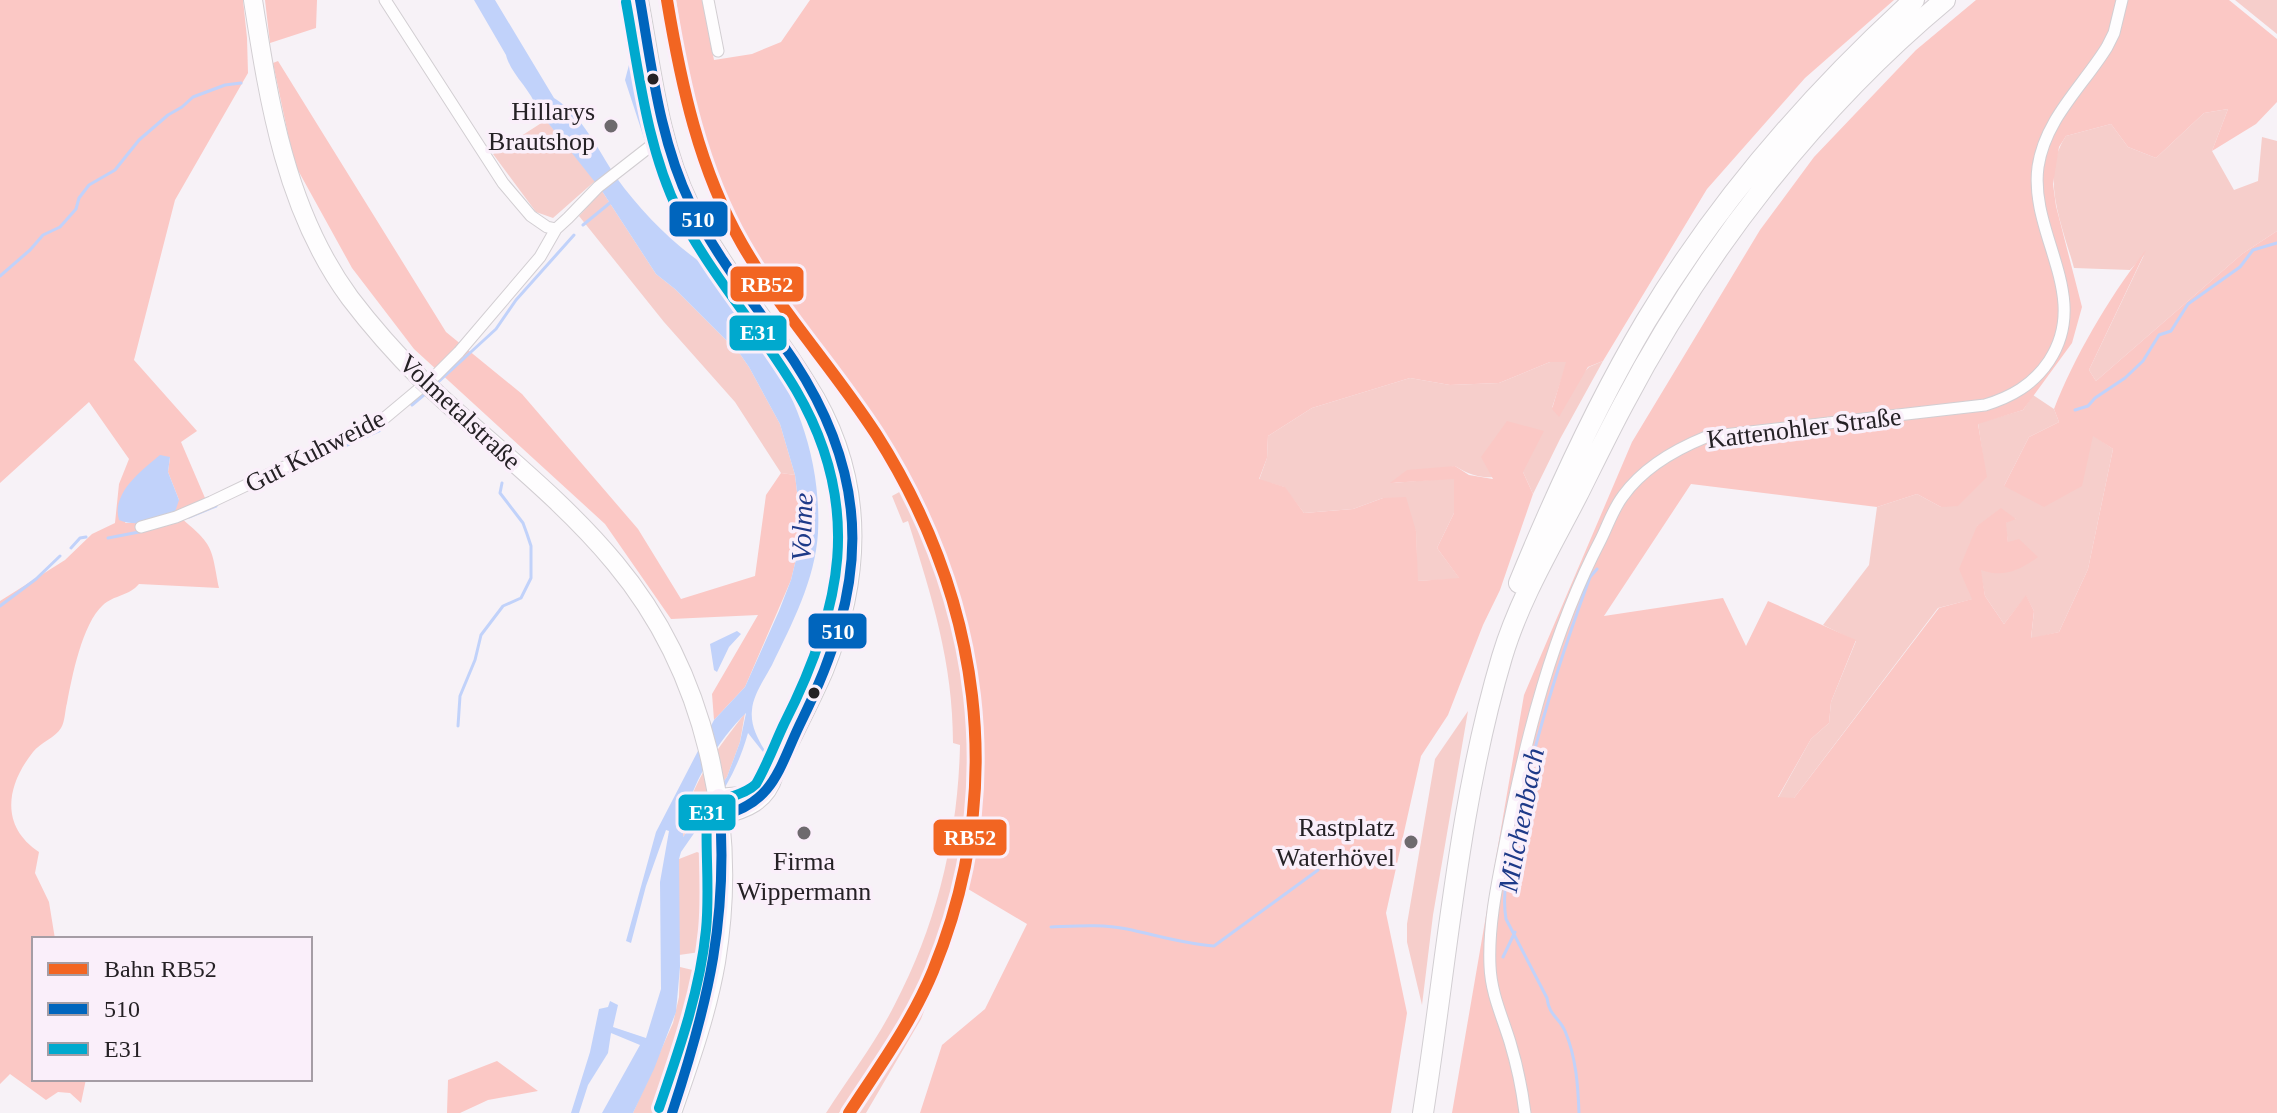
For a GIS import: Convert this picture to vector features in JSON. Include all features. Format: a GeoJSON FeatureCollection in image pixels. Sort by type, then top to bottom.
{"type":"FeatureCollection","features":[{"type":"Feature","properties":{"kind":"highway"},"geometry":{"type":"LineString","coordinates":[[1568,493],[1612,381],[1698,242],[1735,191],[1802,112],[1914,0]]}},
{"type":"Feature","properties":{"kind":"highway"},"geometry":{"type":"LineString","coordinates":[[1413,1113],[1453,841],[1471,748],[1515,593],[1568,493],[1714,254],[1776,173],[1828,114],[1900,40],[1945,0]]}},
{"type":"Feature","properties":{"kind":"highway"},"geometry":{"type":"LineString","coordinates":[[1423,1113],[1461,844],[1479,751],[1507,644],[1551,526]]}},
{"type":"Feature","properties":{"kind":"main road","name":"Volmetalstraße"},"geometry":{"type":"LineString","coordinates":[[254,7],[279,142],[299,204],[348,296],[389,346],[428,386],[572,515],[616,563],[644,601],[690,690],[720,806],[722,906],[715,964],[702,1020],[672,1113]]}},
{"type":"Feature","properties":{"kind":"street"},"geometry":{"type":"LineString","coordinates":[[385,0],[503,183],[531,216],[556,229]]}},
{"type":"Feature","properties":{"kind":"street"},"geometry":{"type":"LineString","coordinates":[[640,0],[662,140],[699,222],[813,391],[836,437],[849,487],[855,544],[842,621],[822,678],[775,775],[759,790],[720,806]]}},
{"type":"Feature","properties":{"kind":"street"},"geometry":{"type":"LineString","coordinates":[[708,0],[718,51]]}},
{"type":"Feature","properties":{"kind":"street","name":"Kattenohler Straße"},"geometry":{"type":"LineString","coordinates":[[1525,1113],[1490,970],[1500,868],[1526,743],[1546,675],[1576,591],[1617,506],[1647,470],[1706,437],[1985,405],[2009,397],[2039,374],[2060,339],[2065,309],[2062,281],[2038,196],[2041,151],[2052,125],[2107,47],[2114,33],[2122,0]]}},
{"type":"Feature","properties":{"kind":"street","name":"Gut Kuhweide"},"geometry":{"type":"LineString","coordinates":[[141,527],[211,502],[381,421],[459,352],[540,257],[556,229],[598,187],[662,140]]}},
{"type":"Feature","properties":{"kind":"shaded area"},"geometry":{"type":"Polygon","coordinates":[[[0,0],[243,0],[248,73],[175,200],[134,360],[197,431],[181,442],[205,498],[181,518],[209,548],[219,588],[139,584],[103,605],[89,625],[79,651],[62,725],[56,734],[33,752],[24,765],[17,778],[11,805],[18,830],[26,842],[39,852],[35,873],[49,902],[55,937],[32,937],[32,1081],[86,1081],[81,1103],[70,1093],[58,1092],[46,1100],[10,1074],[0,1084],[0,601],[65,560],[92,534],[115,523],[119,484],[129,459],[89,402],[0,483],[0,0]],[[170,457],[125,523],[140,523],[179,500],[168,472],[170,457]]]}},
{"type":"Feature","properties":{"kind":"shaded area"},"geometry":{"type":"Polygon","coordinates":[[[265,0],[317,0],[316,28],[270,43],[265,0]]]}},
{"type":"Feature","properties":{"kind":"shaded area"},"geometry":{"type":"Polygon","coordinates":[[[676,0],[702,0],[714,60],[752,54],[781,42],[810,0],[1894,0],[1805,78],[1707,189],[1603,361],[1588,367],[1559,417],[1552,409],[1566,362],[1550,362],[1499,383],[1450,385],[1410,378],[1312,408],[1268,436],[1267,458],[1259,479],[1285,487],[1304,513],[1353,509],[1383,498],[1406,497],[1416,531],[1418,581],[1459,578],[1437,548],[1454,513],[1454,479],[1390,483],[1407,470],[1455,466],[1469,475],[1493,479],[1481,457],[1507,421],[1544,431],[1523,472],[1533,494],[1500,590],[1448,715],[1421,756],[1386,913],[1407,1013],[1391,1113],[920,1113],[942,1045],[985,1009],[1027,924],[968,889],[981,767],[979,709],[971,651],[938,539],[912,485],[860,402],[776,290],[739,231],[724,200],[699,127],[676,0]]]}},
{"type":"Feature","properties":{"kind":"shaded area"},"geometry":{"type":"Polygon","coordinates":[[[1976,0],[2229,0],[2277,39],[2277,102],[2256,124],[2212,151],[2228,109],[2204,113],[2156,158],[2128,147],[2111,124],[2066,136],[2059,147],[2053,184],[2082,307],[2072,343],[2023,410],[1978,424],[1987,477],[1958,506],[1941,507],[1917,494],[1877,507],[1691,484],[1604,616],[1723,598],[1746,646],[1768,601],[1856,640],[1831,702],[1829,723],[1811,739],[1778,797],[1794,798],[1939,608],[1972,599],[1959,569],[1977,526],[2001,508],[2016,519],[2006,523],[2008,542],[2019,539],[2038,557],[2011,572],[1981,570],[1985,596],[2004,624],[2026,595],[2034,611],[2031,638],[2059,632],[2088,569],[2113,449],[2093,436],[2082,486],[2044,507],[2004,486],[2029,437],[2059,422],[2054,409],[2072,368],[2107,306],[2146,250],[2089,370],[2096,381],[2242,254],[2277,231],[2277,1113],[1452,1113],[1524,695],[1632,442],[1760,230],[1814,157],[1916,50],[1976,0]]]}},
{"type":"Feature","properties":{"kind":"shaded area"},"geometry":{"type":"Polygon","coordinates":[[[2235,0],[2277,0],[2277,34],[2235,0]]]}},
{"type":"Feature","properties":{"kind":"shaded area"},"geometry":{"type":"Polygon","coordinates":[[[278,61],[446,332],[522,394],[638,529],[681,599],[755,576],[766,495],[781,473],[795,475],[799,547],[791,580],[745,687],[714,720],[712,694],[758,615],[671,619],[605,524],[414,349],[352,268],[294,163],[273,63],[278,61]]]}},
{"type":"Feature","properties":{"kind":"shaded area"},"geometry":{"type":"Polygon","coordinates":[[[2228,109],[2212,151],[2234,190],[2258,181],[2262,137],[2277,141],[2277,231],[2242,254],[2096,381],[2089,370],[2144,255],[2130,270],[2074,268],[2056,202],[2054,168],[2058,151],[2066,136],[2111,124],[2128,147],[2156,158],[2204,113],[2228,109]]]}},
{"type":"Feature","properties":{"kind":"shaded area"},"geometry":{"type":"Polygon","coordinates":[[[546,120],[595,181],[553,218],[536,212],[493,154],[546,120]]]}},
{"type":"Feature","properties":{"kind":"shaded area"},"geometry":{"type":"Polygon","coordinates":[[[602,191],[656,274],[740,354],[749,367],[780,424],[795,475],[781,473],[735,402],[664,322],[579,216],[602,191]]]}},
{"type":"Feature","properties":{"kind":"shaded area"},"geometry":{"type":"Polygon","coordinates":[[[1603,361],[1533,494],[1523,472],[1488,477],[1455,466],[1392,483],[1454,478],[1454,513],[1437,548],[1460,579],[1417,581],[1416,531],[1383,498],[1353,509],[1304,513],[1284,487],[1259,480],[1267,458],[1268,436],[1312,408],[1410,378],[1450,385],[1499,383],[1550,362],[1567,362],[1552,408],[1589,367],[1603,361]]]}},
{"type":"Feature","properties":{"kind":"shaded area"},"geometry":{"type":"Polygon","coordinates":[[[2033,395],[2054,409],[2059,422],[2029,437],[2004,486],[2093,435],[2113,449],[2088,569],[2059,632],[2031,639],[2034,611],[2026,596],[2004,624],[1985,596],[1980,569],[2008,542],[2005,523],[2016,518],[1977,526],[1973,599],[1938,608],[1794,798],[1778,798],[1811,739],[1829,723],[1831,702],[1856,641],[1823,625],[1869,565],[1877,507],[1917,494],[1941,507],[1986,477],[1978,423],[2023,410],[2033,395]]]}},
{"type":"Feature","properties":{"kind":"shaded area"},"geometry":{"type":"Polygon","coordinates":[[[903,490],[941,578],[957,637],[969,733],[969,781],[964,829],[956,876],[943,922],[917,986],[886,1042],[839,1113],[826,1113],[879,1032],[910,974],[923,943],[942,879],[955,813],[960,745],[953,743],[945,657],[933,604],[908,521],[903,523],[892,496],[903,490]]]}},
{"type":"Feature","properties":{"kind":"shaded area"},"geometry":{"type":"Polygon","coordinates":[[[1468,711],[1433,915],[1422,1005],[1407,942],[1407,924],[1435,759],[1468,711]]]}},
{"type":"Feature","properties":{"kind":"shaded area"},"geometry":{"type":"Polygon","coordinates":[[[745,713],[740,742],[727,777],[683,837],[690,802],[704,770],[745,713]]]}},
{"type":"Feature","properties":{"kind":"shaded area"},"geometry":{"type":"Polygon","coordinates":[[[697,852],[714,859],[707,951],[679,955],[679,859],[697,852]]]}},
{"type":"Feature","properties":{"kind":"shaded area"},"geometry":{"type":"Polygon","coordinates":[[[951,932],[954,933],[921,1019],[866,1113],[854,1113],[915,1015],[951,932]]]}},
{"type":"Feature","properties":{"kind":"shaded area"},"geometry":{"type":"Polygon","coordinates":[[[680,967],[701,972],[659,1113],[633,1113],[673,1023],[679,997],[680,967]]]}},
{"type":"Feature","properties":{"kind":"shaded area"},"geometry":{"type":"Polygon","coordinates":[[[497,1061],[538,1091],[488,1100],[460,1113],[447,1113],[448,1080],[497,1061]]]}},
{"type":"Feature","properties":{"kind":"water","name":"Volme"},"geometry":{"type":"Polygon","coordinates":[[[474,0],[495,0],[554,98],[582,124],[625,189],[665,233],[700,262],[701,252],[669,204],[658,181],[625,80],[630,61],[638,62],[646,112],[662,163],[684,212],[710,256],[707,269],[752,328],[788,391],[812,459],[817,495],[818,533],[807,585],[795,618],[753,704],[754,728],[768,755],[748,733],[728,782],[681,852],[680,967],[676,1012],[633,1113],[602,1113],[640,1045],[611,1033],[608,1053],[588,1085],[579,1113],[571,1113],[590,1052],[599,1009],[608,1007],[610,1001],[618,1005],[613,1027],[646,1038],[661,989],[660,882],[669,831],[666,830],[646,886],[631,943],[626,941],[656,832],[714,720],[745,687],[791,580],[799,547],[795,475],[780,424],[749,367],[740,354],[675,289],[656,274],[602,191],[537,109],[474,0]],[[746,713],[724,738],[703,770],[688,804],[683,837],[727,777],[740,742],[746,713]]]}},
{"type":"Feature","properties":{"kind":"water"},"geometry":{"type":"Polygon","coordinates":[[[160,455],[170,457],[168,472],[179,500],[175,512],[140,523],[119,520],[118,510],[124,492],[137,475],[160,455]]]}},
{"type":"Feature","properties":{"kind":"water"},"geometry":{"type":"Polygon","coordinates":[[[737,631],[741,634],[729,647],[717,672],[714,670],[710,644],[737,631]]]}},
{"type":"Feature","properties":{"kind":"waterway"},"geometry":{"type":"LineString","coordinates":[[0,276],[43,235],[60,227],[76,209],[79,198],[89,185],[115,170],[139,140],[168,115],[193,97],[225,85],[241,83]]}},
{"type":"Feature","properties":{"kind":"waterway"},"geometry":{"type":"LineString","coordinates":[[583,225],[611,202]]}},
{"type":"Feature","properties":{"kind":"waterway"},"geometry":{"type":"LineString","coordinates":[[436,384],[496,329],[516,300],[574,235]]}},
{"type":"Feature","properties":{"kind":"waterway","name":"Milchenbach"},"geometry":{"type":"LineString","coordinates":[[2075,410],[2088,406],[2125,378],[2143,361],[2159,335],[2171,331],[2188,304],[2240,267],[2253,250],[2277,243]]}},
{"type":"Feature","properties":{"kind":"waterway"},"geometry":{"type":"LineString","coordinates":[[412,405],[425,394]]}},
{"type":"Feature","properties":{"kind":"waterway"},"geometry":{"type":"LineString","coordinates":[[258,485],[379,431]]}},
{"type":"Feature","properties":{"kind":"waterway"},"geometry":{"type":"LineString","coordinates":[[458,726],[460,696],[475,660],[481,635],[503,606],[521,598],[531,578],[531,546],[523,523],[500,493],[502,483]]}},
{"type":"Feature","properties":{"kind":"waterway"},"geometry":{"type":"LineString","coordinates":[[189,517],[216,506]]}},
{"type":"Feature","properties":{"kind":"waterway"},"geometry":{"type":"LineString","coordinates":[[108,538],[139,532]]}},
{"type":"Feature","properties":{"kind":"waterway"},"geometry":{"type":"LineString","coordinates":[[71,548],[80,538],[86,537]]}},
{"type":"Feature","properties":{"kind":"waterway"},"geometry":{"type":"LineString","coordinates":[[0,606],[60,556]]}},
{"type":"Feature","properties":{"kind":"waterway","name":"Milchenbach"},"geometry":{"type":"LineString","coordinates":[[1579,1113],[1576,1071],[1569,1041],[1506,919],[1505,886],[1538,735],[1590,577],[1597,569]]}},
{"type":"Feature","properties":{"kind":"waterway"},"geometry":{"type":"LineString","coordinates":[[1051,927],[1118,927],[1214,946],[1318,870]]}},
{"type":"Feature","properties":{"kind":"waterway"},"geometry":{"type":"LineString","coordinates":[[1503,957],[1515,932]]}},
{"type":"Feature","properties":{"kind":"rail line","name":"RB52"},"geometry":{"type":"LineString","coordinates":[[667,0],[686,94],[714,186],[757,269],[860,410],[912,497],[940,562],[960,628],[972,696],[976,764],[970,833],[956,902],[933,971],[915,1008],[849,1113]]}},
{"type":"Feature","properties":{"kind":"transit line","name":"510"},"geometry":{"type":"LineString","coordinates":[[640,0],[658,104],[680,181],[714,246],[794,361],[820,407],[838,451],[849,495],[852,539],[849,582],[839,627],[823,673],[774,780],[754,802],[721,816]]}},
{"type":"Feature","properties":{"kind":"transit line","name":"E31"},"geometry":{"type":"LineString","coordinates":[[626,2],[645,110],[668,188],[706,259],[796,390],[817,433],[831,475],[837,517],[837,558],[831,599],[804,682],[756,784],[717,803],[707,812],[708,900],[703,953],[688,1020],[659,1108]]}},
{"type":"Feature","properties":{"kind":"transit line","name":"510"},"geometry":{"type":"LineString","coordinates":[[672,1113],[696,1033],[713,958],[721,881],[719,797]]}},
{"type":"Feature","properties":{"kind":"place","name":"Hillarys Brautshop"},"geometry":{"type":"Point","coordinates":[611,126]}},
{"type":"Feature","properties":{"kind":"place","name":"Firma Wippermann"},"geometry":{"type":"Point","coordinates":[804,833]}},
{"type":"Feature","properties":{"kind":"place","name":"Rastplatz Waterhövel"},"geometry":{"type":"Point","coordinates":[1411,842]}}]}
